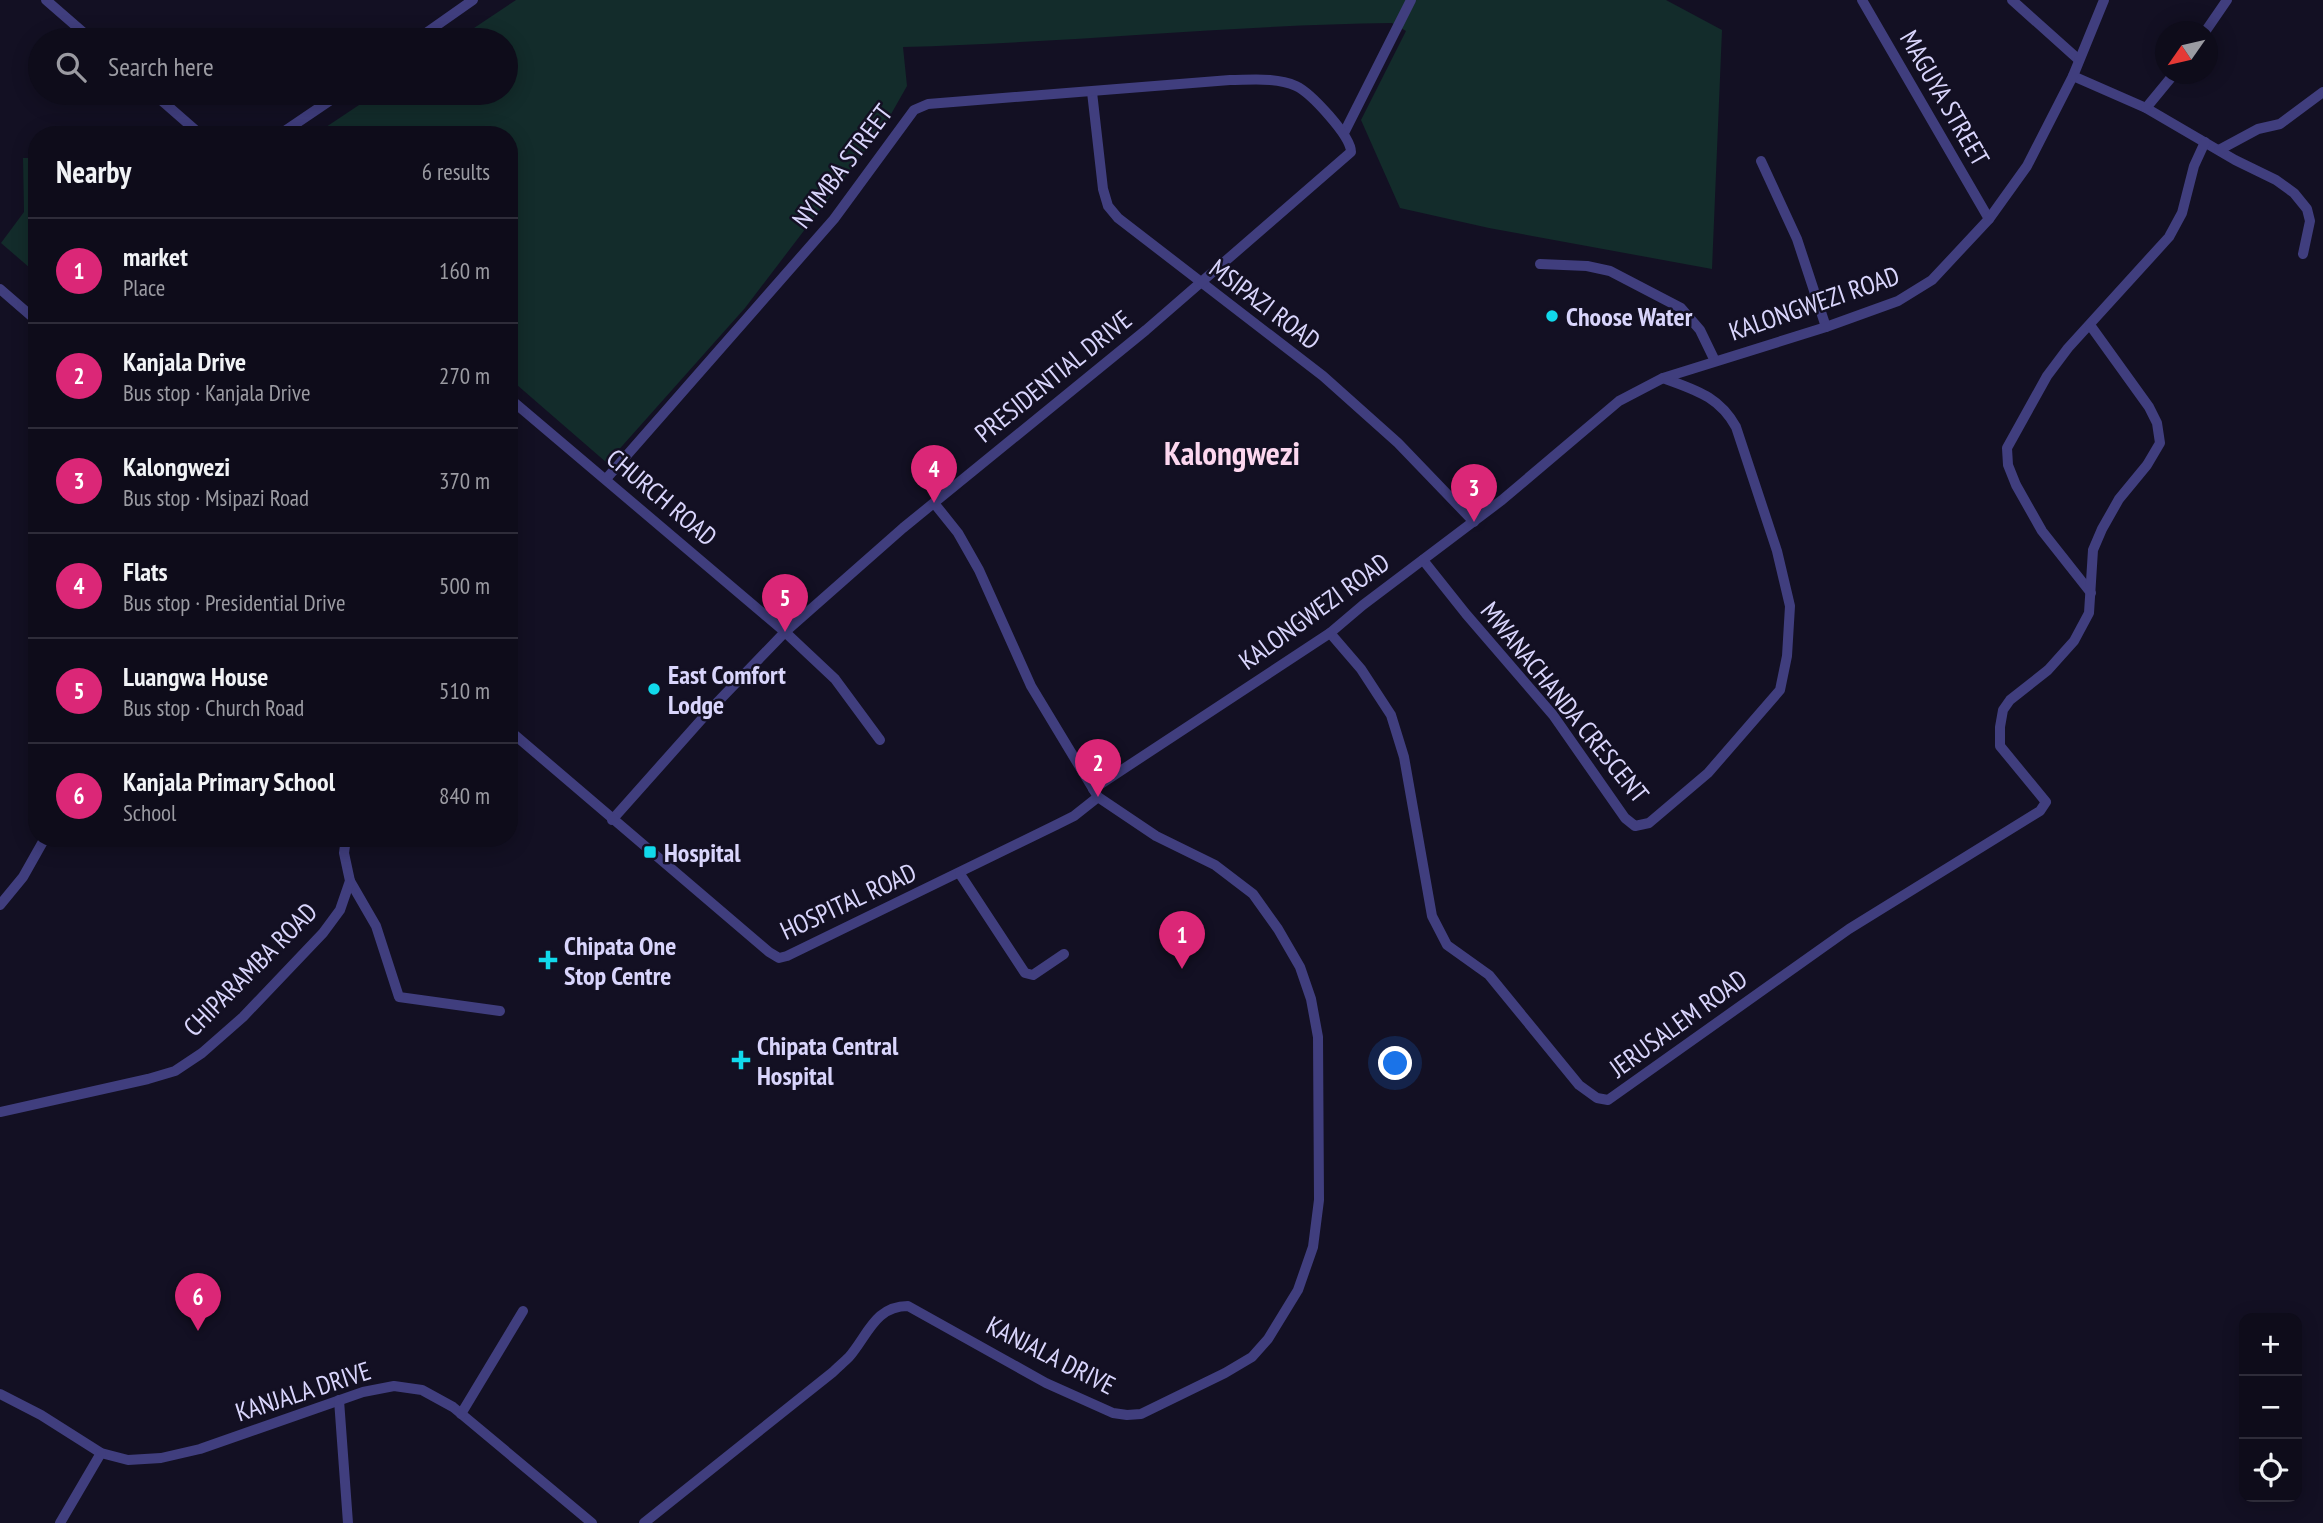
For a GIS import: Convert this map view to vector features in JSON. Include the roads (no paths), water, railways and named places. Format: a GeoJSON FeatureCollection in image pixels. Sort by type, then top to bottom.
{"type":"FeatureCollection","features":[{"type":"Feature","properties":{"kind":"street"},"geometry":{"type":"LineString","coordinates":[[46,0],[78,28]]}},
{"type":"Feature","properties":{"kind":"street"},"geometry":{"type":"LineString","coordinates":[[433,28],[473,0]]}},
{"type":"Feature","properties":{"kind":"street"},"geometry":{"type":"LineString","coordinates":[[1344,133],[1411,0]]}},
{"type":"Feature","properties":{"kind":"street","name":"MAGUYA STREET"},"geometry":{"type":"LineString","coordinates":[[1862,0],[1989,219]]}},
{"type":"Feature","properties":{"kind":"street"},"geometry":{"type":"LineString","coordinates":[[2012,0],[2079,60]]}},
{"type":"Feature","properties":{"kind":"street","name":"KALONGWEZI ROAD"},"geometry":{"type":"LineString","coordinates":[[1096,793],[1330,633],[1474,522],[1619,401],[1664,377],[1826,327],[1898,301],[1932,280],[1989,219],[2027,166],[2073,76],[2104,0]]}},
{"type":"Feature","properties":{"kind":"street"},"geometry":{"type":"LineString","coordinates":[[2213,21],[2227,0]]}},
{"type":"Feature","properties":{"kind":"street"},"geometry":{"type":"LineString","coordinates":[[2073,76],[2146,108],[2276,180],[2302,201],[2307,209],[2310,222],[2303,254]]}},
{"type":"Feature","properties":{"kind":"street","name":"NYIMBA STREET"},"geometry":{"type":"LineString","coordinates":[[606,479],[834,219],[914,110],[928,104],[1230,80],[1272,81],[1297,86],[1315,102],[1344,133],[1351,152]]}},
{"type":"Feature","properties":{"kind":"street"},"geometry":{"type":"LineString","coordinates":[[2146,108],[2166,84]]}},
{"type":"Feature","properties":{"kind":"street","name":"MSIPAZI ROAD"},"geometry":{"type":"LineString","coordinates":[[1091,92],[1103,189],[1108,206],[1118,218],[1323,376],[1364,411],[1474,522]]}},
{"type":"Feature","properties":{"kind":"street"},"geometry":{"type":"LineString","coordinates":[[2219,150],[2258,129],[2280,124],[2323,92]]}},
{"type":"Feature","properties":{"kind":"street"},"geometry":{"type":"LineString","coordinates":[[167,105],[191,126]]}},
{"type":"Feature","properties":{"kind":"street"},"geometry":{"type":"LineString","coordinates":[[292,126],[323,105]]}},
{"type":"Feature","properties":{"kind":"street"},"geometry":{"type":"LineString","coordinates":[[2091,593],[2042,531],[2016,485],[2006,455],[2007,448],[2047,376],[2068,348],[2169,237],[2182,213],[2194,166],[2205,142]]}},
{"type":"Feature","properties":{"kind":"street","name":"PRESIDENTIAL DRIVE"},"geometry":{"type":"LineString","coordinates":[[612,820],[709,711],[785,632],[934,503],[1201,283],[1351,152]]}},
{"type":"Feature","properties":{"kind":"street"},"geometry":{"type":"LineString","coordinates":[[1761,161],[1797,239],[1826,327]]}},
{"type":"Feature","properties":{"kind":"street"},"geometry":{"type":"LineString","coordinates":[[1540,264],[1587,266],[1610,271],[1681,308],[1700,330],[1715,361]]}},
{"type":"Feature","properties":{"kind":"street"},"geometry":{"type":"LineString","coordinates":[[0,289],[28,313]]}},
{"type":"Feature","properties":{"kind":"street"},"geometry":{"type":"LineString","coordinates":[[2090,326],[2149,407],[2160,433],[2160,443],[2147,465],[2119,499],[2102,528],[2094,550],[2091,593]]}},
{"type":"Feature","properties":{"kind":"street","name":"MWANACHANDA CRESCENT"},"geometry":{"type":"LineString","coordinates":[[1423,560],[1553,715],[1625,818],[1635,826],[1648,823],[1708,773],[1780,690],[1787,656],[1790,606],[1777,551],[1737,427],[1727,410],[1712,399],[1664,377]]}},
{"type":"Feature","properties":{"kind":"street","name":"CHURCH ROAD"},"geometry":{"type":"LineString","coordinates":[[518,406],[785,632],[835,679],[880,740]]}},
{"type":"Feature","properties":{"kind":"street","name":"KANJALA DRIVE"},"geometry":{"type":"LineString","coordinates":[[644,1523],[833,1372],[850,1356],[881,1314],[895,1306],[908,1306],[1046,1382],[1113,1413],[1141,1415],[1252,1357],[1285,1314],[1298,1290],[1313,1247],[1320,1200],[1318,1037],[1311,999],[1300,967],[1253,894],[1216,866],[1156,836],[1096,793],[1031,686],[979,570],[958,533],[934,503]]}},
{"type":"Feature","properties":{"kind":"street","name":"JERUSALEM ROAD"},"geometry":{"type":"LineString","coordinates":[[1330,633],[1361,669],[1391,715],[1404,757],[1432,916],[1438,931],[1447,945],[1489,975],[1579,1085],[1597,1098],[1608,1100],[1849,929],[2040,811],[2046,802],[2000,746],[2003,710],[2010,700],[2048,670],[2074,641],[2089,613],[2091,593]]}},
{"type":"Feature","properties":{"kind":"street","name":"HOSPITAL ROAD"},"geometry":{"type":"LineString","coordinates":[[518,738],[769,953],[779,958],[960,874],[1074,816],[1096,793]]}},
{"type":"Feature","properties":{"kind":"street"},"geometry":{"type":"LineString","coordinates":[[0,905],[23,877],[41,847]]}},
{"type":"Feature","properties":{"kind":"street","name":"CHIPARAMBA ROAD"},"geometry":{"type":"LineString","coordinates":[[0,1112],[148,1079],[175,1071],[202,1053],[243,1017],[323,933],[340,910],[349,881],[345,847]]}},
{"type":"Feature","properties":{"kind":"street"},"geometry":{"type":"LineString","coordinates":[[960,874],[1025,973],[1033,975],[1063,954]]}},
{"type":"Feature","properties":{"kind":"street"},"geometry":{"type":"LineString","coordinates":[[349,881],[376,926],[399,997],[500,1012]]}},
{"type":"Feature","properties":{"kind":"street"},"geometry":{"type":"LineString","coordinates":[[461,1414],[523,1311]]}},
{"type":"Feature","properties":{"kind":"street","name":"KANJALA DRIVE"},"geometry":{"type":"LineString","coordinates":[[0,1394],[41,1415],[101,1452],[128,1460],[200,1449],[339,1400],[394,1386],[422,1390],[461,1414],[592,1523]]}},
{"type":"Feature","properties":{"kind":"street"},"geometry":{"type":"LineString","coordinates":[[339,1400],[348,1523]]}},
{"type":"Feature","properties":{"kind":"street"},"geometry":{"type":"LineString","coordinates":[[60,1523],[101,1452]]}},
{"type":"Feature","properties":{"kind":"place","name":"Choose Water"},"geometry":{"type":"Point","coordinates":[1552,316]}},
{"type":"Feature","properties":{"kind":"place","name":"Flats"},"geometry":{"type":"Point","coordinates":[934,503]}},
{"type":"Feature","properties":{"kind":"place","name":"Kalongwezi"},"geometry":{"type":"Point","coordinates":[1474,522]}},
{"type":"Feature","properties":{"kind":"place","name":"Luangwa House"},"geometry":{"type":"Point","coordinates":[785,632]}},
{"type":"Feature","properties":{"kind":"place","name":"East Comfort Lodge"},"geometry":{"type":"Point","coordinates":[654,689]}},
{"type":"Feature","properties":{"kind":"place","name":"Kanjala Drive"},"geometry":{"type":"Point","coordinates":[1098,797]}},
{"type":"Feature","properties":{"kind":"place","name":"Hospital"},"geometry":{"type":"Point","coordinates":[650,852]}},
{"type":"Feature","properties":{"kind":"place","name":"Chipata One Stop Centre"},"geometry":{"type":"Point","coordinates":[548,960]}},
{"type":"Feature","properties":{"kind":"place","name":"market"},"geometry":{"type":"Point","coordinates":[1182,969]}},
{"type":"Feature","properties":{"kind":"place","name":"Chipata Central Hospital"},"geometry":{"type":"Point","coordinates":[741,1060]}},
{"type":"Feature","properties":{"kind":"place","name":"Kanjala Primary School"},"geometry":{"type":"Point","coordinates":[198,1331]}},
{"type":"Feature","properties":{"kind":"district","name":"Kalongwezi"},"geometry":{"type":"Point","coordinates":[1232,452]}}]}
